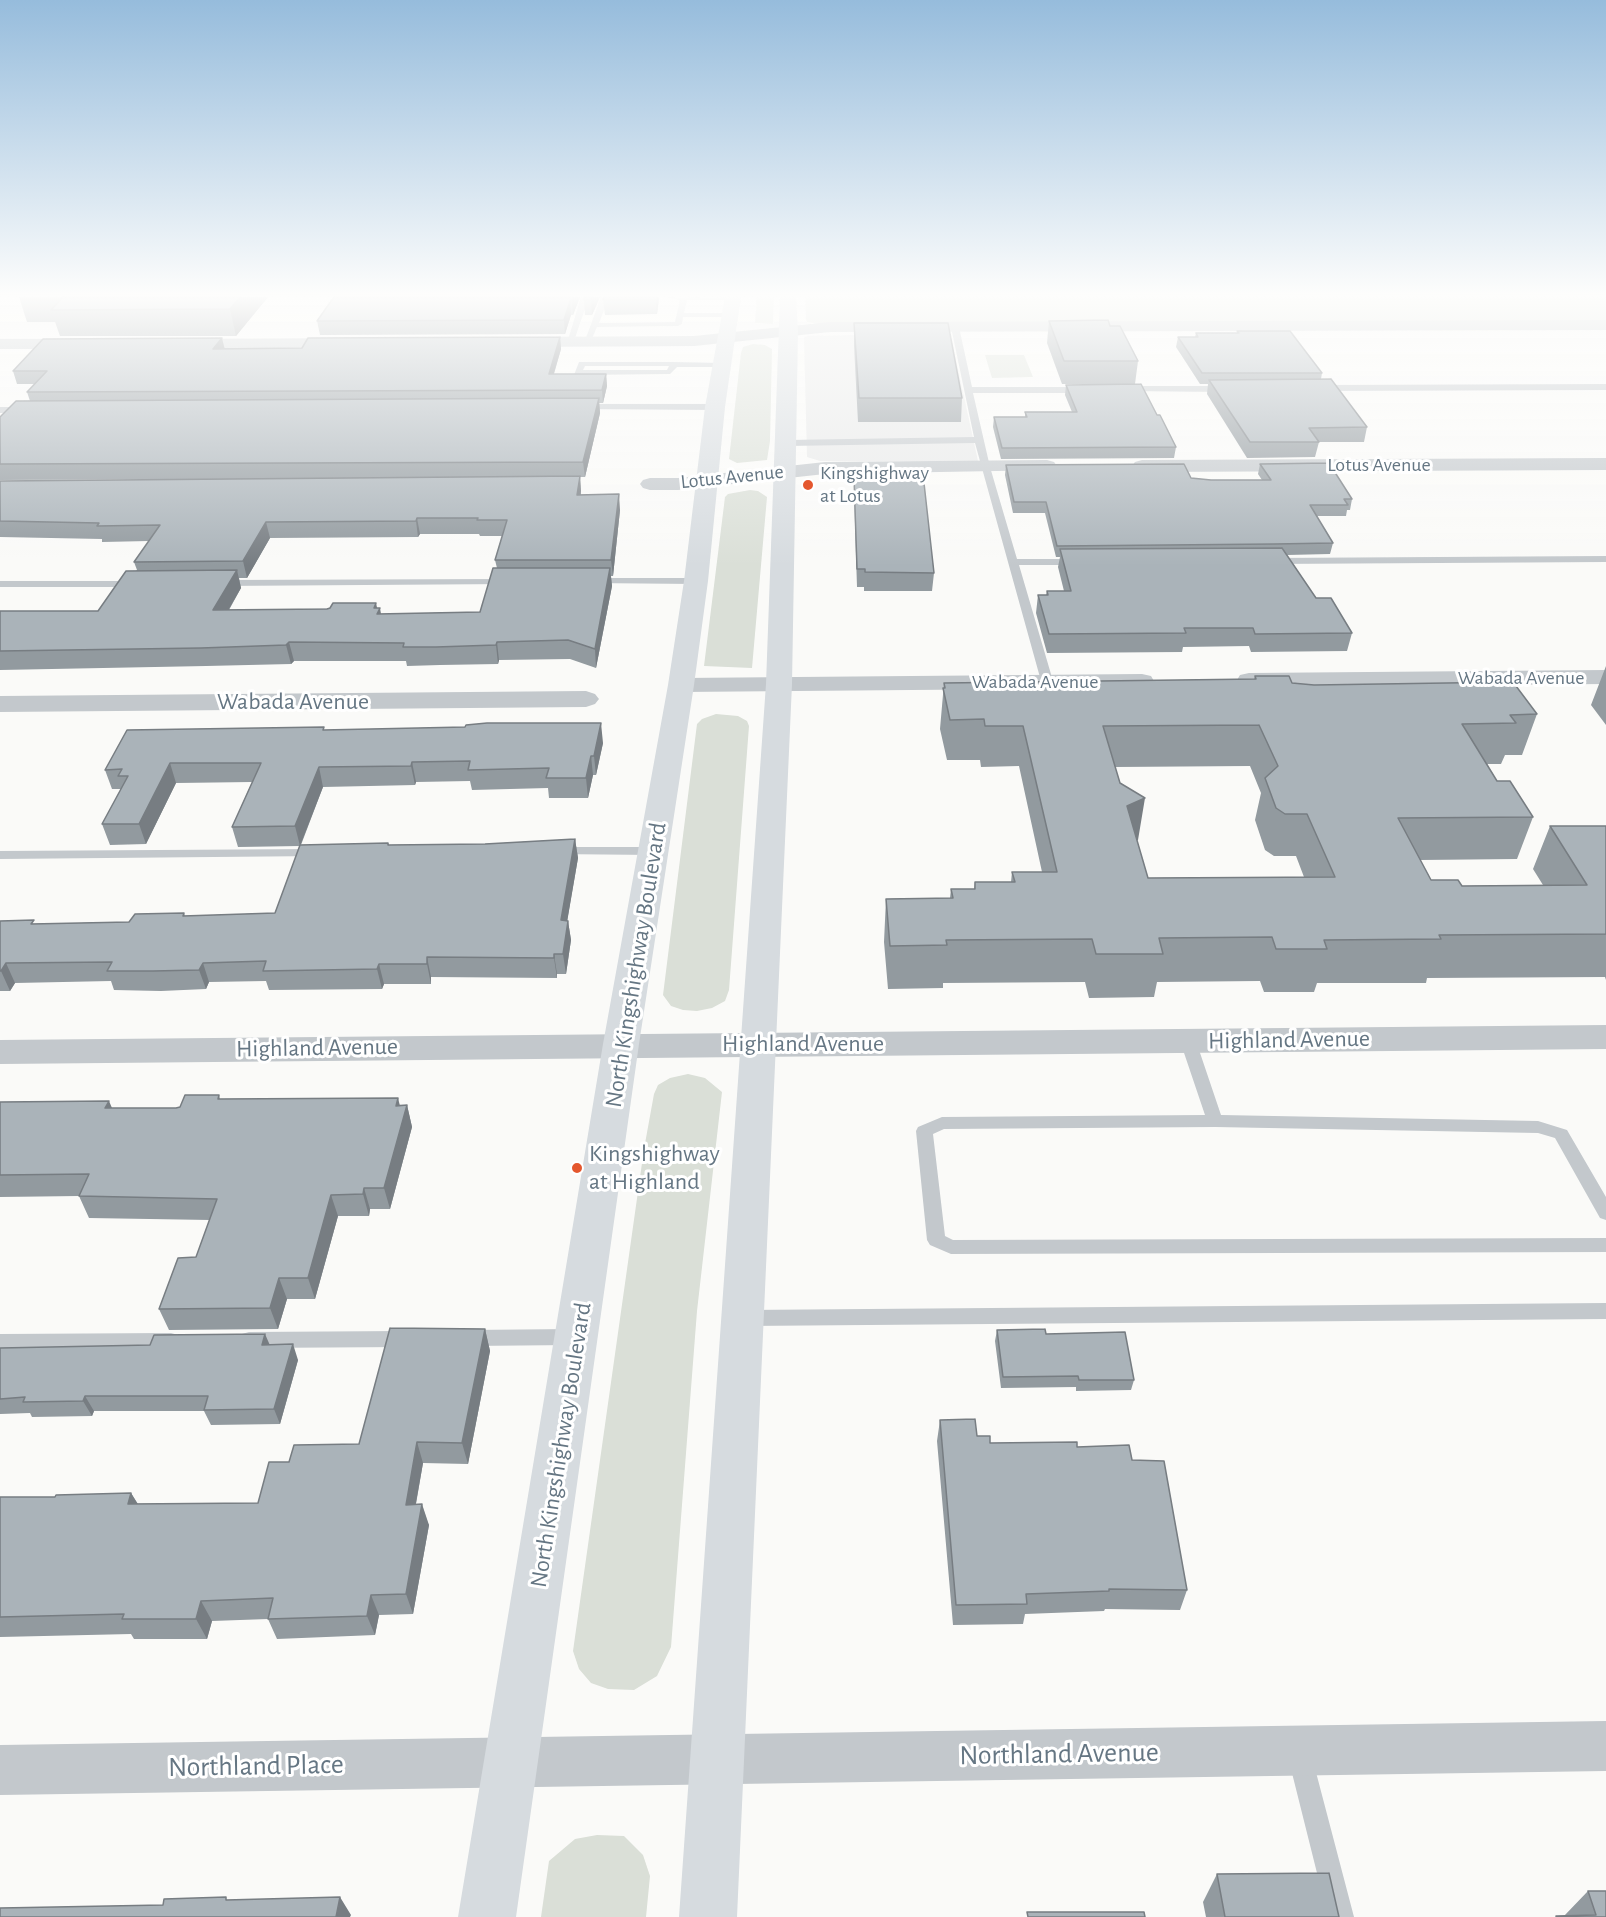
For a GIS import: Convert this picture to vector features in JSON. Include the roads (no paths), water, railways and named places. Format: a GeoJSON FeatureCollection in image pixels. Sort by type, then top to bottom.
{"type":"FeatureCollection","features":[{"type":"Feature","properties":{"kind":"main road","name":"North Kingshighway Boulevard"},"geometry":{"type":"LineString","coordinates":[[487,1917],[578,1337],[621,1044],[681,685],[696,581],[718,386]]}},
{"type":"Feature","properties":{"kind":"main road"},"geometry":{"type":"LineString","coordinates":[[708,1917],[779,684],[787,386]]}},
{"type":"Feature","properties":{"kind":"street","name":"Lotus Avenue"},"geometry":{"type":"LineString","coordinates":[[650,484],[708,480],[786,457],[825,468],[1066,466]]}},
{"type":"Feature","properties":{"kind":"street","name":"Lotus Avenue"},"geometry":{"type":"LineString","coordinates":[[1124,466],[1606,464]]}},
{"type":"Feature","properties":{"kind":"street","name":"Wabada Avenue"},"geometry":{"type":"LineString","coordinates":[[1225,680],[1606,677]]}},
{"type":"Feature","properties":{"kind":"street","name":"Wabada Avenue"},"geometry":{"type":"LineString","coordinates":[[681,685],[1166,681]]}},
{"type":"Feature","properties":{"kind":"street","name":"Wabada Avenue"},"geometry":{"type":"LineString","coordinates":[[0,704],[586,699]]}},
{"type":"Feature","properties":{"kind":"street","name":"Highland Avenue"},"geometry":{"type":"LineString","coordinates":[[0,1052],[621,1044],[757,1045],[1606,1037]]}},
{"type":"Feature","properties":{"kind":"street","name":"Northland Avenue"},"geometry":{"type":"LineString","coordinates":[[511,1761],[1606,1746]]}},
{"type":"Feature","properties":{"kind":"street","name":"Northland Place"},"geometry":{"type":"LineString","coordinates":[[0,1770],[511,1761]]}},
{"type":"Feature","properties":{"kind":"lane"},"geometry":{"type":"LineString","coordinates":[[967,386],[985,467],[1047,681]]}},
{"type":"Feature","properties":{"kind":"lane"},"geometry":{"type":"LineString","coordinates":[[1311,388],[1606,387]]}},
{"type":"Feature","properties":{"kind":"lane"},"geometry":{"type":"LineString","coordinates":[[1110,390],[1240,389]]}},
{"type":"Feature","properties":{"kind":"lane"},"geometry":{"type":"LineString","coordinates":[[968,390],[1098,390]]}},
{"type":"Feature","properties":{"kind":"lane"},"geometry":{"type":"LineString","coordinates":[[569,407],[715,407]]}},
{"type":"Feature","properties":{"kind":"lane"},"geometry":{"type":"LineString","coordinates":[[0,410],[36,410]]}},
{"type":"Feature","properties":{"kind":"lane"},"geometry":{"type":"LineString","coordinates":[[786,457],[979,440]]}},
{"type":"Feature","properties":{"kind":"lane"},"geometry":{"type":"LineString","coordinates":[[1262,561],[1606,559]]}},
{"type":"Feature","properties":{"kind":"lane"},"geometry":{"type":"LineString","coordinates":[[1012,562],[1095,562]]}},
{"type":"Feature","properties":{"kind":"lane"},"geometry":{"type":"LineString","coordinates":[[578,581],[696,581]]}},
{"type":"Feature","properties":{"kind":"lane"},"geometry":{"type":"LineString","coordinates":[[212,583],[519,582]]}},
{"type":"Feature","properties":{"kind":"lane"},"geometry":{"type":"LineString","coordinates":[[0,585],[142,584]]}},
{"type":"Feature","properties":{"kind":"lane"},"geometry":{"type":"LineString","coordinates":[[536,852],[655,851]]}},
{"type":"Feature","properties":{"kind":"lane"},"geometry":{"type":"LineString","coordinates":[[0,855],[333,853]]}},
{"type":"Feature","properties":{"kind":"lane"},"geometry":{"type":"LineString","coordinates":[[1188,1041],[1215,1121]]}},
{"type":"Feature","properties":{"kind":"lane"},"geometry":{"type":"LineString","coordinates":[[1606,1213],[1561,1134],[1538,1127],[1215,1121],[942,1124],[924,1131],[936,1240],[951,1247],[1606,1245]]}},
{"type":"Feature","properties":{"kind":"lane"},"geometry":{"type":"LineString","coordinates":[[742,1318],[1606,1311]]}},
{"type":"Feature","properties":{"kind":"lane"},"geometry":{"type":"LineString","coordinates":[[448,1338],[578,1337]]}},
{"type":"Feature","properties":{"kind":"lane"},"geometry":{"type":"LineString","coordinates":[[236,1340],[424,1338]]}},
{"type":"Feature","properties":{"kind":"lane"},"geometry":{"type":"LineString","coordinates":[[0,1342],[189,1341]]}},
{"type":"Feature","properties":{"kind":"lane"},"geometry":{"type":"LineString","coordinates":[[1299,1751],[1341,1917]]}},
{"type":"Feature","properties":{"kind":"place","name":"Kingshighway at Lotus"},"geometry":{"type":"Point","coordinates":[808,485]}},
{"type":"Feature","properties":{"kind":"place","name":"Kingshighway at Highland"},"geometry":{"type":"Point","coordinates":[577,1168]}}]}
